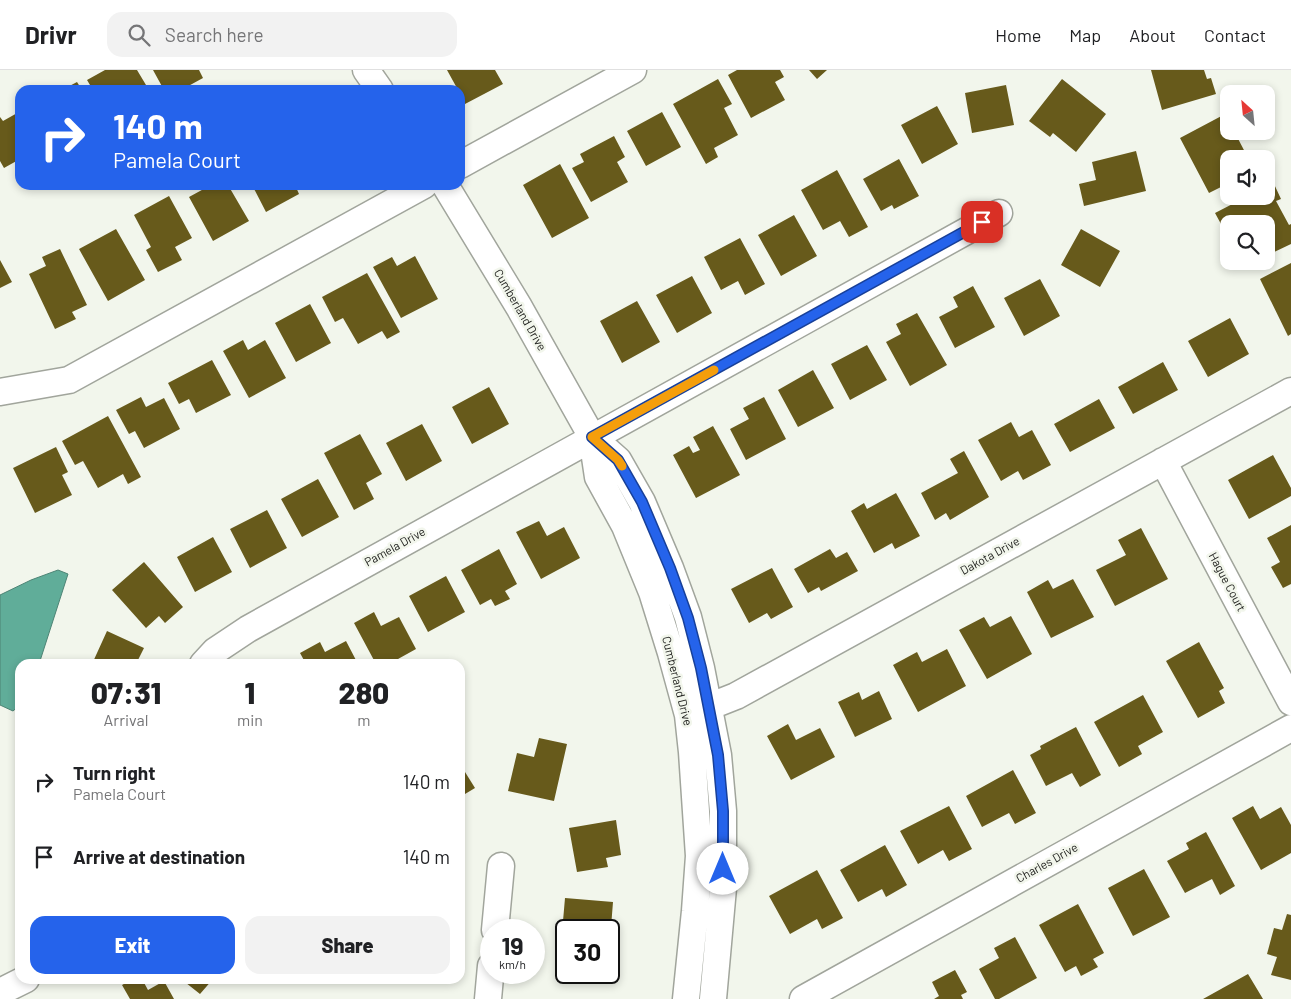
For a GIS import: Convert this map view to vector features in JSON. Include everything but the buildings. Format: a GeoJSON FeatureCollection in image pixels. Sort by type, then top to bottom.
{"type":"FeatureCollection","features":[{"type":"Feature","properties":{"kind":"street"},"geometry":{"type":"LineString","coordinates":[[366,70],[376,85]]}},
{"type":"Feature","properties":{"kind":"street"},"geometry":{"type":"LineString","coordinates":[[465,163],[633,70]]}},
{"type":"Feature","properties":{"kind":"street"},"geometry":{"type":"LineString","coordinates":[[0,392],[69,380],[415,190]]}},
{"type":"Feature","properties":{"kind":"street","name":"Cumberland Drive"},"geometry":{"type":"LineString","coordinates":[[448,190],[519,307],[592,437],[618,460],[642,502],[670,568],[688,618],[701,668],[698,712],[699,856],[696,911],[686,999]]}},
{"type":"Feature","properties":{"kind":"street","name":"Pamela Drive"},"geometry":{"type":"LineString","coordinates":[[207,659],[215,650],[248,629],[999,213]]}},
{"type":"Feature","properties":{"kind":"street","name":"Dakota Drive"},"geometry":{"type":"LineString","coordinates":[[698,712],[736,696],[1291,391]]}},
{"type":"Feature","properties":{"kind":"street","name":"Hague Court"},"geometry":{"type":"LineString","coordinates":[[1163,461],[1291,702]]}},
{"type":"Feature","properties":{"kind":"street","name":"Cumberland Drive"},"geometry":{"type":"LineString","coordinates":[[698,712],[718,755],[723,821],[724,888],[713,999]]}},
{"type":"Feature","properties":{"kind":"street","name":"Charles Drive"},"geometry":{"type":"LineString","coordinates":[[803,999],[1291,728]]}},
{"type":"Feature","properties":{"kind":"street"},"geometry":{"type":"LineString","coordinates":[[496,919],[502,866]]}},
{"type":"Feature","properties":{"kind":"street"},"geometry":{"type":"LineString","coordinates":[[0,992],[16,984]]}},
{"type":"Feature","properties":{"kind":"street"},"geometry":{"type":"LineString","coordinates":[[492,984],[492,999]]}},
{"type":"Feature","properties":{"kind":"shaded area"},"geometry":{"type":"Polygon","coordinates":[[[58,570],[68,574],[41,659],[15,659],[15,709],[13,711],[0,705],[0,595],[31,580],[58,570]]]}},
{"type":"Feature","properties":{"kind":"slow traffic"},"geometry":{"type":"LineString","coordinates":[[622,466],[618,460],[592,437],[714,370]]}},
{"type":"Feature","properties":{"kind":"route"},"geometry":{"type":"LineString","coordinates":[[723,869],[723,811],[718,755],[701,668],[688,618],[670,568],[642,502],[618,460],[592,437],[982,222]]}}]}
